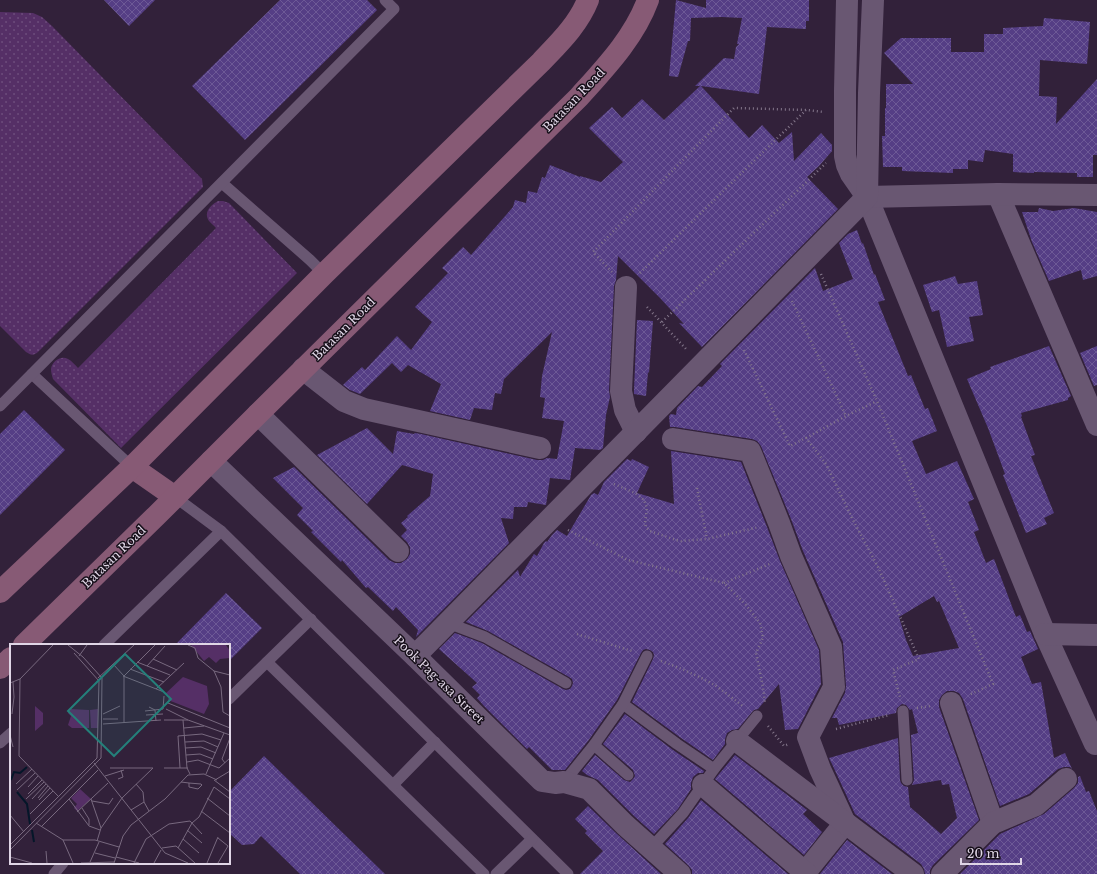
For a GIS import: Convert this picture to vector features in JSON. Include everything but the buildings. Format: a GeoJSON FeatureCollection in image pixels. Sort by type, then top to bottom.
{"type":"FeatureCollection","features":[{"type":"Feature","properties":{"kind":"main road"},"geometry":{"type":"LineString","coordinates":[[0,592],[132,467],[324,274],[541,62],[572,28],[588,0]]}},
{"type":"Feature","properties":{"kind":"main road","name":"Batasan Road"},"geometry":{"type":"LineString","coordinates":[[25,644],[579,97],[611,61],[628,38],[644,11],[648,0]]}},
{"type":"Feature","properties":{"kind":"main road"},"geometry":{"type":"LineString","coordinates":[[132,467],[175,497]]}},
{"type":"Feature","properties":{"kind":"main road"},"geometry":{"type":"LineString","coordinates":[[0,668],[10,659]]}},
{"type":"Feature","properties":{"kind":"street"},"geometry":{"type":"LineString","coordinates":[[847,0],[844,114],[844,144],[847,165],[851,174],[867,197],[1045,634],[1096,747]]}},
{"type":"Feature","properties":{"kind":"street"},"geometry":{"type":"LineString","coordinates":[[415,656],[867,197],[873,0]]}},
{"type":"Feature","properties":{"kind":"street"},"geometry":{"type":"LineString","coordinates":[[845,91],[869,93]]}},
{"type":"Feature","properties":{"kind":"street"},"geometry":{"type":"LineString","coordinates":[[867,197],[998,194],[1097,195]]}},
{"type":"Feature","properties":{"kind":"street"},"geometry":{"type":"LineString","coordinates":[[998,194],[1097,425]]}},
{"type":"Feature","properties":{"kind":"street"},"geometry":{"type":"LineString","coordinates":[[626,287],[621,391],[625,410],[636,432]]}},
{"type":"Feature","properties":{"kind":"street"},"geometry":{"type":"LineString","coordinates":[[303,369],[344,401],[364,409],[540,448]]}},
{"type":"Feature","properties":{"kind":"street"},"geometry":{"type":"LineString","coordinates":[[258,414],[398,551]]}},
{"type":"Feature","properties":{"kind":"street"},"geometry":{"type":"LineString","coordinates":[[673,439],[750,451],[791,556],[831,648],[834,687],[808,737],[820,769],[845,823]]}},
{"type":"Feature","properties":{"kind":"street","name":"Pook Pag-asa Street"},"geometry":{"type":"LineString","coordinates":[[211,461],[415,656],[542,781],[554,783],[564,782],[588,788],[625,825],[680,874]]}},
{"type":"Feature","properties":{"kind":"street"},"geometry":{"type":"LineString","coordinates":[[1045,634],[1097,635]]}},
{"type":"Feature","properties":{"kind":"street"},"geometry":{"type":"LineString","coordinates":[[951,703],[992,823]]}},
{"type":"Feature","properties":{"kind":"street"},"geometry":{"type":"LineString","coordinates":[[737,741],[913,874]]}},
{"type":"Feature","properties":{"kind":"street"},"geometry":{"type":"LineString","coordinates":[[708,777],[805,874],[845,823]]}},
{"type":"Feature","properties":{"kind":"street"},"geometry":{"type":"LineString","coordinates":[[942,874],[992,823],[1036,805],[1066,779]]}},
{"type":"Feature","properties":{"kind":"lane"},"geometry":{"type":"LineString","coordinates":[[0,406],[394,9],[385,0]]}},
{"type":"Feature","properties":{"kind":"lane"},"geometry":{"type":"LineString","coordinates":[[222,183],[324,274]]}},
{"type":"Feature","properties":{"kind":"lane"},"geometry":{"type":"LineString","coordinates":[[32,374],[132,467]]}},
{"type":"Feature","properties":{"kind":"lane"},"geometry":{"type":"LineString","coordinates":[[175,497],[221,531],[568,874]]}},
{"type":"Feature","properties":{"kind":"lane"},"geometry":{"type":"LineString","coordinates":[[105,644],[221,531]]}},
{"type":"Feature","properties":{"kind":"lane"},"geometry":{"type":"LineString","coordinates":[[230,698],[311,619]]}},
{"type":"Feature","properties":{"kind":"lane"},"geometry":{"type":"LineString","coordinates":[[448,623],[485,637],[566,683]]}},
{"type":"Feature","properties":{"kind":"lane"},"geometry":{"type":"LineString","coordinates":[[564,782],[624,704],[647,656]]}},
{"type":"Feature","properties":{"kind":"lane"},"geometry":{"type":"LineString","coordinates":[[267,662],[484,874]]}},
{"type":"Feature","properties":{"kind":"lane"},"geometry":{"type":"LineString","coordinates":[[624,704],[677,744],[708,777]]}},
{"type":"Feature","properties":{"kind":"lane"},"geometry":{"type":"LineString","coordinates":[[903,711],[908,780]]}},
{"type":"Feature","properties":{"kind":"lane"},"geometry":{"type":"LineString","coordinates":[[650,848],[683,813],[708,777],[762,713]]}},
{"type":"Feature","properties":{"kind":"lane"},"geometry":{"type":"LineString","coordinates":[[0,743],[10,734]]}},
{"type":"Feature","properties":{"kind":"lane"},"geometry":{"type":"LineString","coordinates":[[394,785],[434,742]]}},
{"type":"Feature","properties":{"kind":"lane"},"geometry":{"type":"LineString","coordinates":[[594,744],[628,775]]}},
{"type":"Feature","properties":{"kind":"lane"},"geometry":{"type":"LineString","coordinates":[[496,874],[532,838]]}},
{"type":"Feature","properties":{"kind":"lane"},"geometry":{"type":"LineString","coordinates":[[54,874],[62,864]]}},
{"type":"Feature","properties":{"kind":"path"},"geometry":{"type":"LineString","coordinates":[[593,252],[734,108],[807,110],[844,114]]}},
{"type":"Feature","properties":{"kind":"path"},"geometry":{"type":"LineString","coordinates":[[626,287],[807,110]]}},
{"type":"Feature","properties":{"kind":"path"},"geometry":{"type":"LineString","coordinates":[[662,322],[844,144]]}},
{"type":"Feature","properties":{"kind":"path"},"geometry":{"type":"LineString","coordinates":[[808,737],[903,711],[951,703],[993,684],[877,401],[812,254]]}},
{"type":"Feature","properties":{"kind":"path"},"geometry":{"type":"LineString","coordinates":[[784,282],[846,416]]}},
{"type":"Feature","properties":{"kind":"path"},"geometry":{"type":"LineString","coordinates":[[735,332],[790,446],[877,401]]}},
{"type":"Feature","properties":{"kind":"path"},"geometry":{"type":"LineString","coordinates":[[806,438],[826,464],[878,567],[920,659],[893,670],[903,711]]}},
{"type":"Feature","properties":{"kind":"path"},"geometry":{"type":"LineString","coordinates":[[594,475],[635,493],[644,500],[647,508],[645,522],[646,527],[650,531],[681,541],[707,539],[779,523]]}},
{"type":"Feature","properties":{"kind":"path"},"geometry":{"type":"LineString","coordinates":[[698,488],[707,539]]}},
{"type":"Feature","properties":{"kind":"path"},"geometry":{"type":"LineString","coordinates":[[549,521],[628,560],[724,583],[746,605],[760,623],[763,638],[756,653],[763,687],[762,713],[768,726]]}},
{"type":"Feature","properties":{"kind":"path"},"geometry":{"type":"LineString","coordinates":[[724,583],[791,556]]}},
{"type":"Feature","properties":{"kind":"path"},"geometry":{"type":"LineString","coordinates":[[578,634],[647,656],[702,678],[762,713]]}},
{"type":"Feature","properties":{"kind":"shaded area"},"geometry":{"type":"Polygon","coordinates":[[[0,12],[33,13],[42,17],[202,179],[203,187],[38,352],[33,355],[26,352],[0,326],[0,12]]]}},
{"type":"Feature","properties":{"kind":"shaded area"},"geometry":{"type":"Polygon","coordinates":[[[218,201],[229,203],[297,273],[121,448],[53,379],[51,370],[52,366],[55,361],[60,358],[65,358],[78,368],[216,228],[207,218],[207,212],[210,207],[218,201]]]}}]}
